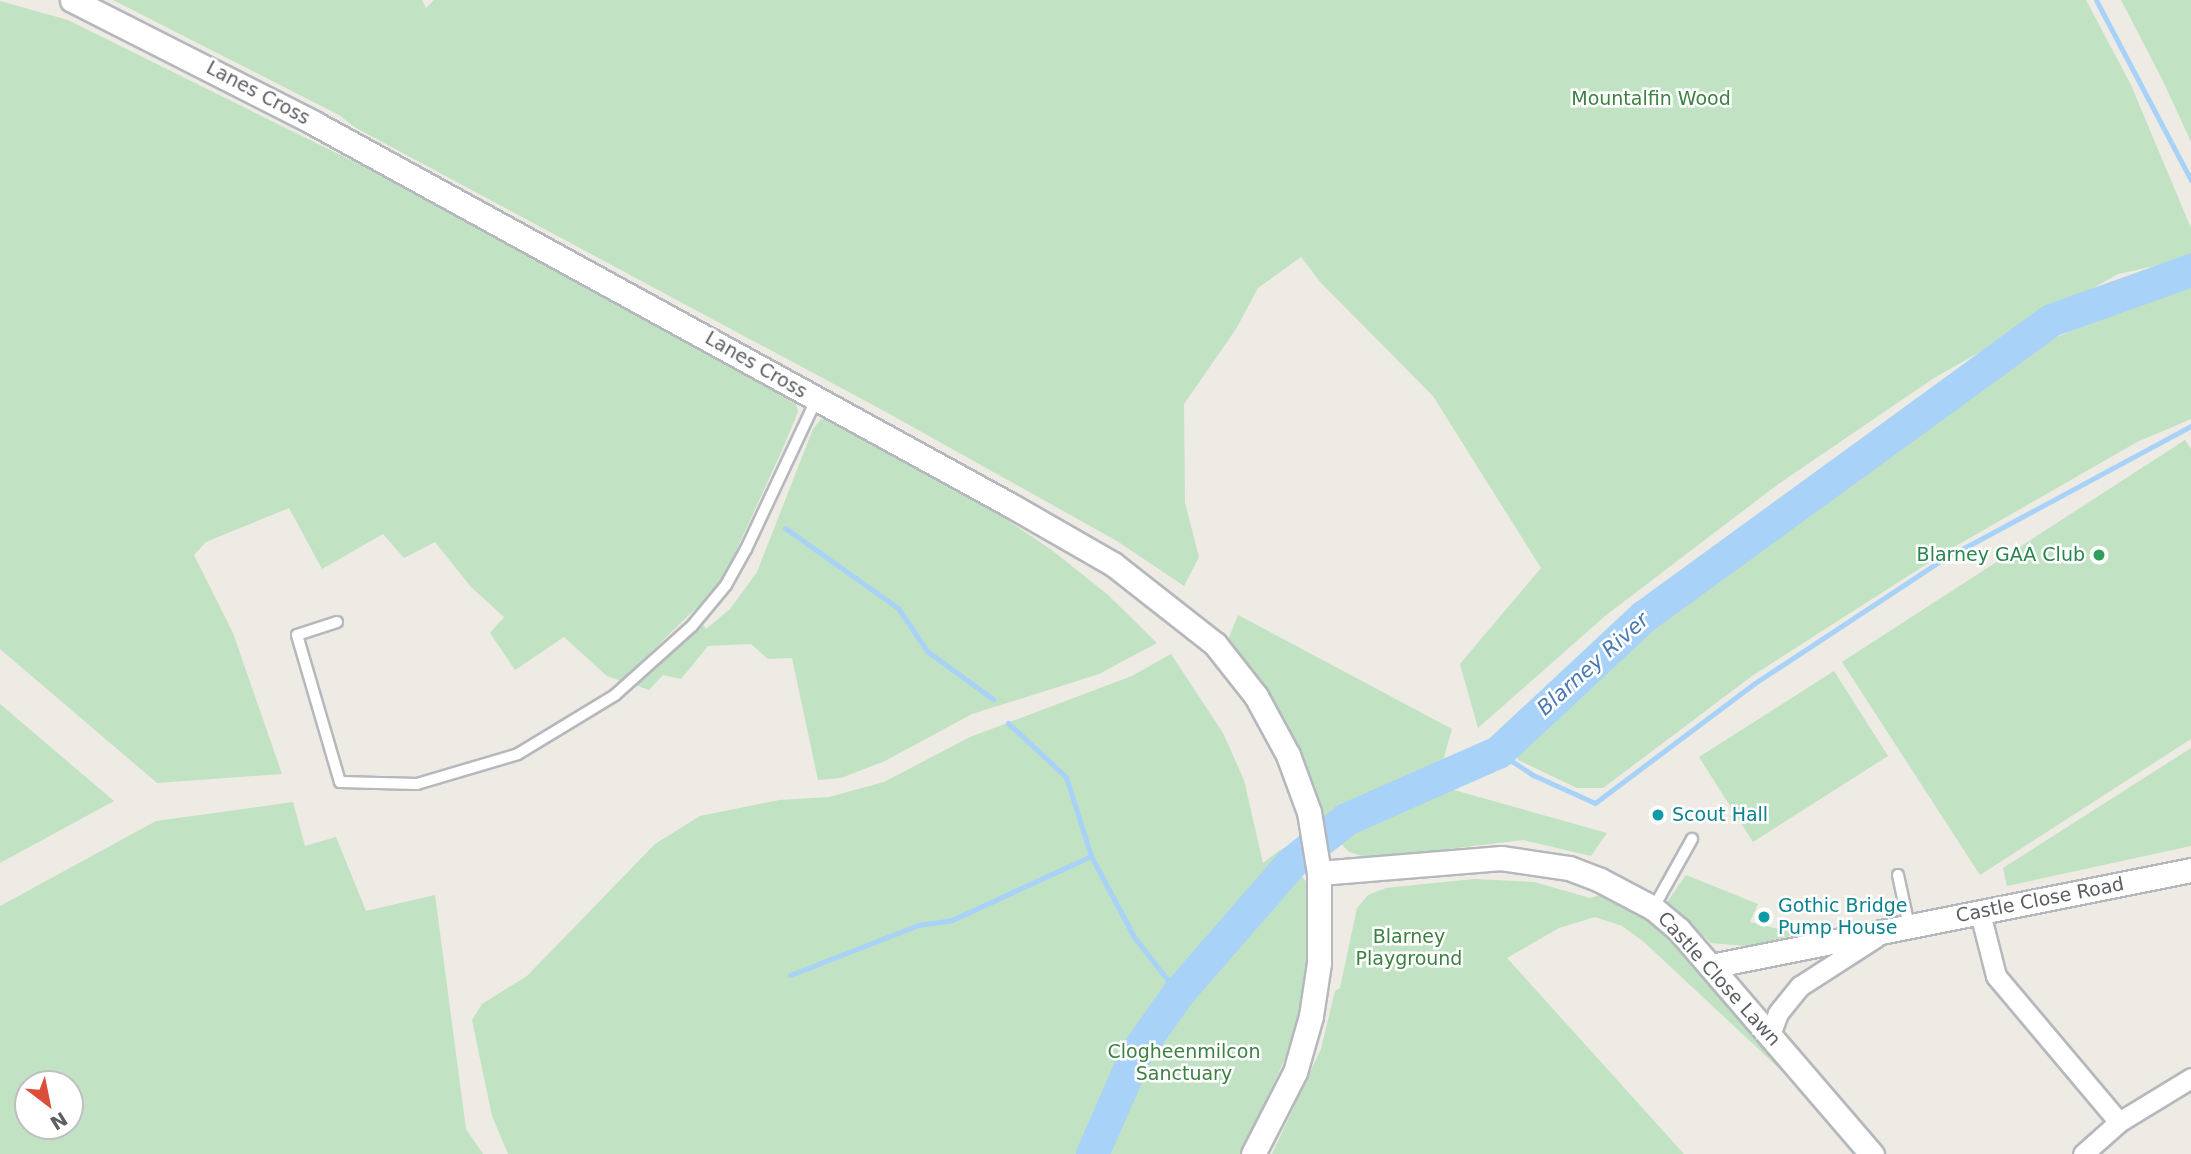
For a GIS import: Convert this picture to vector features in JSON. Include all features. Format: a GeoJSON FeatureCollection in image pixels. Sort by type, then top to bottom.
{"type":"FeatureCollection","features":[{"type":"Feature","properties":{"kind":"street","name":"Lanes Cross"},"geometry":{"type":"LineString","coordinates":[[72,0],[314,123],[1113,564],[1189,620],[1215,644],[1256,696],[1288,755],[1309,812],[1318,863],[1321,910],[1311,1016],[1295,1072],[1254,1154]]}},
{"type":"Feature","properties":{"kind":"street","name":"Castle Close Lawn"},"geometry":{"type":"LineString","coordinates":[[1318,863],[1361,869],[1442,860],[1514,860],[1569,868],[1653,908],[1711,966],[1872,1154]]}},
{"type":"Feature","properties":{"kind":"street","name":"Castle Close Lawn"},"geometry":{"type":"LineString","coordinates":[[1321,910],[1327,894],[1361,869]]}},
{"type":"Feature","properties":{"kind":"street","name":"Castle Close Road"},"geometry":{"type":"LineString","coordinates":[[1711,966],[2191,870]]}},
{"type":"Feature","properties":{"kind":"street"},"geometry":{"type":"LineString","coordinates":[[1980,912],[1996,976],[2119,1122]]}},
{"type":"Feature","properties":{"kind":"street","name":"Castle Close Road"},"geometry":{"type":"LineString","coordinates":[[1770,1035],[1778,1013],[1800,986],[1837,959],[1899,928]]}},
{"type":"Feature","properties":{"kind":"street"},"geometry":{"type":"LineString","coordinates":[[2082,1154],[2119,1122],[2191,1078]]}},
{"type":"Feature","properties":{"kind":"lane"},"geometry":{"type":"LineString","coordinates":[[337,622],[297,635],[340,782],[416,784],[518,754],[615,695],[692,626],[726,585],[746,550],[816,400]]}},
{"type":"Feature","properties":{"kind":"lane"},"geometry":{"type":"LineString","coordinates":[[1653,908],[1692,839]]}},
{"type":"Feature","properties":{"kind":"lane"},"geometry":{"type":"LineString","coordinates":[[1898,875],[1899,928]]}},
{"type":"Feature","properties":{"kind":"green space","name":"Mountalfin Wood"},"geometry":{"type":"Polygon","coordinates":[[[113,0],[422,0],[426,8],[434,0],[2086,0],[2131,85],[2191,228],[2191,258],[2118,274],[1934,378],[1777,485],[1605,616],[1478,728],[1460,664],[1541,568],[1433,396],[1321,283],[1301,257],[1258,288],[1236,329],[1184,404],[1185,503],[1199,557],[1184,586],[1117,541],[886,412],[356,128],[339,115],[113,0]]]}},
{"type":"Feature","properties":{"kind":"green space"},"geometry":{"type":"Polygon","coordinates":[[[2121,0],[2191,0],[2191,142],[2163,81],[2121,0]]]}},
{"type":"Feature","properties":{"kind":"green space"},"geometry":{"type":"Polygon","coordinates":[[[0,1],[68,20],[510,239],[796,404],[798,412],[783,448],[721,584],[621,681],[607,676],[564,637],[515,670],[490,633],[504,617],[471,587],[435,542],[404,558],[383,534],[322,569],[289,508],[206,542],[194,555],[233,633],[282,774],[157,783],[0,649],[0,1]]]}},
{"type":"Feature","properties":{"kind":"green space"},"geometry":{"type":"Polygon","coordinates":[[[2191,281],[2191,419],[2137,442],[1947,551],[1752,676],[1603,788],[1577,788],[1518,760],[1514,743],[1795,506],[1910,438],[2057,337],[2191,281]]]}},
{"type":"Feature","properties":{"kind":"green space"},"geometry":{"type":"Polygon","coordinates":[[[828,418],[988,507],[1053,551],[1108,595],[1157,643],[1099,674],[972,714],[885,761],[841,778],[818,780],[792,658],[768,659],[751,644],[708,646],[681,679],[663,675],[649,690],[635,685],[703,625],[706,629],[730,609],[757,572],[813,429],[821,419],[828,418]]]}},
{"type":"Feature","properties":{"kind":"green space","name":"Blarney GAA Club"},"geometry":{"type":"Polygon","coordinates":[[[2185,440],[2191,449],[2191,739],[1980,875],[1842,662],[2185,440]]]}},
{"type":"Feature","properties":{"kind":"green space"},"geometry":{"type":"Polygon","coordinates":[[[1238,615],[1452,729],[1436,785],[1607,833],[1591,856],[1523,840],[1366,857],[1349,852],[1330,832],[1299,747],[1228,640],[1238,615]]]}},
{"type":"Feature","properties":{"kind":"green space","name":"Clogheenmilcon Sanctuary"},"geometry":{"type":"Polygon","coordinates":[[[1171,654],[1223,733],[1244,780],[1263,863],[1280,850],[1309,885],[1310,961],[1297,1032],[1242,1154],[508,1154],[492,1116],[472,1020],[482,1004],[527,976],[655,844],[700,816],[779,800],[829,797],[884,782],[970,737],[1132,676],[1171,654]]]}},
{"type":"Feature","properties":{"kind":"green space"},"geometry":{"type":"Polygon","coordinates":[[[1834,671],[1888,756],[1753,842],[1699,757],[1834,671]]]}},
{"type":"Feature","properties":{"kind":"green space"},"geometry":{"type":"Polygon","coordinates":[[[0,704],[114,801],[0,863],[0,704]]]}},
{"type":"Feature","properties":{"kind":"green space"},"geometry":{"type":"Polygon","coordinates":[[[2191,748],[2191,846],[2007,886],[2003,868],[2191,748]]]}},
{"type":"Feature","properties":{"kind":"green space"},"geometry":{"type":"Polygon","coordinates":[[[293,802],[305,846],[336,837],[366,911],[435,895],[466,1129],[483,1154],[0,1154],[0,906],[156,821],[293,802]]]}},
{"type":"Feature","properties":{"kind":"green space"},"geometry":{"type":"Polygon","coordinates":[[[1686,875],[1758,904],[1750,922],[1799,934],[1747,946],[1711,943],[1667,902],[1686,875]]]}},
{"type":"Feature","properties":{"kind":"green space","name":"Blarney Playground"},"geometry":{"type":"Polygon","coordinates":[[[1474,879],[1534,882],[1590,898],[1600,895],[1650,922],[1683,952],[1789,1072],[1782,1071],[1644,942],[1622,926],[1595,917],[1559,928],[1507,958],[1684,1154],[1272,1154],[1321,1049],[1335,991],[1340,988],[1357,908],[1368,895],[1386,888],[1474,879]]]}},
{"type":"Feature","properties":{"kind":"waterway"},"geometry":{"type":"LineString","coordinates":[[2096,0],[2191,180]]}},
{"type":"Feature","properties":{"kind":"waterway","name":"Blarney River"},"geometry":{"type":"LineString","coordinates":[[1092,1154],[1137,1051],[1178,993],[1292,862],[1346,819],[1498,752],[1644,616],[2051,320],[2191,270]]}},
{"type":"Feature","properties":{"kind":"waterway"},"geometry":{"type":"LineString","coordinates":[[1498,752],[1533,775],[1595,803],[1755,683],[1940,561],[2191,426]]}},
{"type":"Feature","properties":{"kind":"waterway"},"geometry":{"type":"LineString","coordinates":[[785,528],[898,608],[927,651],[993,699]]}},
{"type":"Feature","properties":{"kind":"waterway"},"geometry":{"type":"LineString","coordinates":[[1008,723],[1066,777],[1091,856],[1134,937],[1178,993]]}},
{"type":"Feature","properties":{"kind":"waterway"},"geometry":{"type":"LineString","coordinates":[[790,975],[918,925],[952,920],[1091,856]]}},
{"type":"Feature","properties":{"kind":"place","name":"Blarney GAA Club"},"geometry":{"type":"Point","coordinates":[2099,555]}},
{"type":"Feature","properties":{"kind":"place","name":"Scout Hall"},"geometry":{"type":"Point","coordinates":[1658,815]}},
{"type":"Feature","properties":{"kind":"place","name":"Gothic Bridge Pump House"},"geometry":{"type":"Point","coordinates":[1764,917]}}]}
